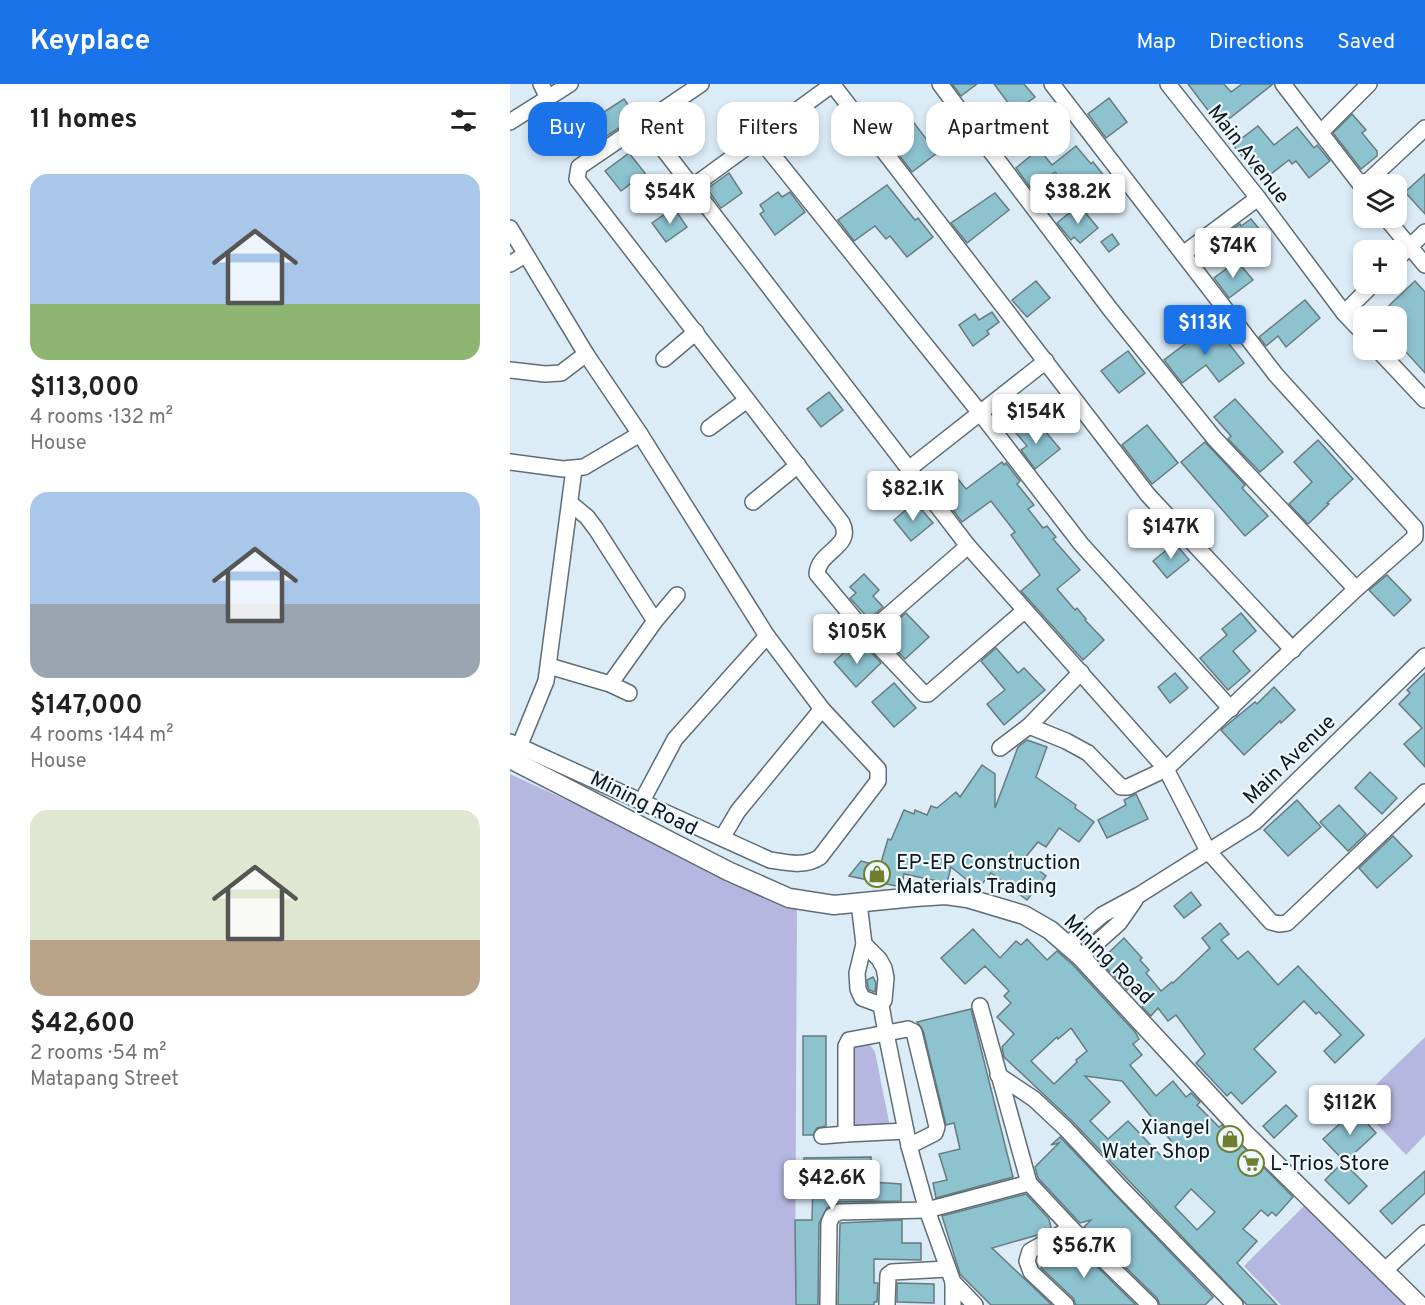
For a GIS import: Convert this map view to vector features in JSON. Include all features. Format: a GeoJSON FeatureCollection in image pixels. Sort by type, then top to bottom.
{"type":"FeatureCollection","features":[{"type":"Feature","properties":{"kind":"street"},"geometry":{"type":"LineString","coordinates":[[541,84],[548,98]]}},
{"type":"Feature","properties":{"kind":"street"},"geometry":{"type":"LineString","coordinates":[[510,122],[570,84]]}},
{"type":"Feature","properties":{"kind":"street"},"geometry":{"type":"LineString","coordinates":[[675,102],[701,84]]}},
{"type":"Feature","properties":{"kind":"street"},"geometry":{"type":"LineString","coordinates":[[808,102],[833,84],[1148,495],[1293,650]]}},
{"type":"Feature","properties":{"kind":"street"},"geometry":{"type":"LineString","coordinates":[[940,84],[1110,309],[1214,438],[1356,589]]}},
{"type":"Feature","properties":{"kind":"street"},"geometry":{"type":"LineString","coordinates":[[1029,726],[1088,753],[1123,788],[1166,769],[1356,589],[1415,537],[1415,528],[1276,375],[1052,84]]}},
{"type":"Feature","properties":{"kind":"street","name":"Main Avenue"},"geometry":{"type":"LineString","coordinates":[[1168,84],[1353,322]]}},
{"type":"Feature","properties":{"kind":"street"},"geometry":{"type":"LineString","coordinates":[[1282,84],[1353,174]]}},
{"type":"Feature","properties":{"kind":"street"},"geometry":{"type":"LineString","coordinates":[[1321,132],[1369,84]]}},
{"type":"Feature","properties":{"kind":"street"},"geometry":{"type":"LineString","coordinates":[[1377,174],[1425,128]]}},
{"type":"Feature","properties":{"kind":"street"},"geometry":{"type":"LineString","coordinates":[[619,140],[579,167],[577,179],[842,523],[846,530],[845,537],[819,563],[817,574],[867,634],[924,694],[928,694],[1024,611]]}},
{"type":"Feature","properties":{"kind":"street"},"geometry":{"type":"LineString","coordinates":[[669,156],[968,546],[1166,769],[1209,851],[1271,922],[1287,923],[1425,792]]}},
{"type":"Feature","properties":{"kind":"street"},"geometry":{"type":"LineString","coordinates":[[692,187],[734,156]]}},
{"type":"Feature","properties":{"kind":"street"},"geometry":{"type":"LineString","coordinates":[[773,156],[981,414],[1081,544],[1231,709]]}},
{"type":"Feature","properties":{"kind":"street"},"geometry":{"type":"LineString","coordinates":[[1183,254],[1258,198]]}},
{"type":"Feature","properties":{"kind":"street"},"geometry":{"type":"LineString","coordinates":[[510,228],[586,354],[640,434],[767,636],[822,709],[878,769],[878,781],[820,857],[811,862],[791,863],[770,860],[642,801],[513,749],[546,681],[574,469]]}},
{"type":"Feature","properties":{"kind":"street"},"geometry":{"type":"LineString","coordinates":[[1394,228],[1425,265]]}},
{"type":"Feature","properties":{"kind":"street"},"geometry":{"type":"LineString","coordinates":[[1409,247],[1425,232]]}},
{"type":"Feature","properties":{"kind":"street"},"geometry":{"type":"LineString","coordinates":[[510,264],[525,255]]}},
{"type":"Feature","properties":{"kind":"street"},"geometry":{"type":"LineString","coordinates":[[1344,313],[1363,294]]}},
{"type":"Feature","properties":{"kind":"street"},"geometry":{"type":"LineString","coordinates":[[664,359],[696,332]]}},
{"type":"Feature","properties":{"kind":"street"},"geometry":{"type":"LineString","coordinates":[[510,370],[545,374],[561,372],[586,354]]}},
{"type":"Feature","properties":{"kind":"street"},"geometry":{"type":"LineString","coordinates":[[1387,360],[1425,400]]}},
{"type":"Feature","properties":{"kind":"street"},"geometry":{"type":"LineString","coordinates":[[910,468],[1046,361]]}},
{"type":"Feature","properties":{"kind":"street"},"geometry":{"type":"LineString","coordinates":[[709,428],[747,399]]}},
{"type":"Feature","properties":{"kind":"street"},"geometry":{"type":"LineString","coordinates":[[510,462],[574,469],[584,467],[640,434]]}},
{"type":"Feature","properties":{"kind":"street"},"geometry":{"type":"LineString","coordinates":[[753,502],[798,465]]}},
{"type":"Feature","properties":{"kind":"street"},"geometry":{"type":"LineString","coordinates":[[570,503],[596,529],[655,621]]}},
{"type":"Feature","properties":{"kind":"street"},"geometry":{"type":"LineString","coordinates":[[867,634],[968,546]]}},
{"type":"Feature","properties":{"kind":"street"},"geometry":{"type":"LineString","coordinates":[[610,684],[655,621],[677,595]]}},
{"type":"Feature","properties":{"kind":"street"},"geometry":{"type":"LineString","coordinates":[[642,801],[675,739],[767,636]]}},
{"type":"Feature","properties":{"kind":"street","name":"Main Avenue"},"geometry":{"type":"LineString","coordinates":[[1068,944],[1102,915],[1139,895],[1255,822],[1425,656]]}},
{"type":"Feature","properties":{"kind":"street"},"geometry":{"type":"LineString","coordinates":[[549,666],[610,684],[629,693]]}},
{"type":"Feature","properties":{"kind":"street"},"geometry":{"type":"LineString","coordinates":[[1000,748],[1029,726],[1081,672]]}},
{"type":"Feature","properties":{"kind":"street"},"geometry":{"type":"LineString","coordinates":[[722,838],[738,811],[822,709]]}},
{"type":"Feature","properties":{"kind":"street","name":"Mining Road"},"geometry":{"type":"LineString","coordinates":[[513,749],[728,871],[789,898],[834,905],[946,895],[967,897],[1024,915],[1050,930],[1081,957],[1244,1133],[1419,1305]]}},
{"type":"Feature","properties":{"kind":"street","name":"Main Avenue"},"geometry":{"type":"LineString","coordinates":[[1081,957],[1119,923],[1139,895]]}},
{"type":"Feature","properties":{"kind":"street"},"geometry":{"type":"LineString","coordinates":[[859,903],[864,944],[858,962],[858,989],[862,998],[881,1005]]}},
{"type":"Feature","properties":{"kind":"street"},"geometry":{"type":"LineString","coordinates":[[864,944],[879,959],[884,968],[886,978],[881,1005],[886,1033],[908,1139],[927,1210],[950,1276],[953,1305]]}},
{"type":"Feature","properties":{"kind":"street"},"geometry":{"type":"LineString","coordinates":[[980,1006],[1029,1183],[1071,1228],[1150,1305]]}},
{"type":"Feature","properties":{"kind":"street"},"geometry":{"type":"LineString","coordinates":[[822,1136],[846,1134],[908,1139],[935,1133],[937,1127],[914,1032],[908,1029],[847,1042],[846,1134]]}},
{"type":"Feature","properties":{"kind":"street"},"geometry":{"type":"LineString","coordinates":[[998,1075],[1034,1099],[1066,1129],[1233,1304]]}},
{"type":"Feature","properties":{"kind":"street"},"geometry":{"type":"LineString","coordinates":[[828,1305],[829,1223],[832,1216],[839,1212],[927,1210],[1029,1183]]}},
{"type":"Feature","properties":{"kind":"street"},"geometry":{"type":"LineString","coordinates":[[1066,1305],[1031,1272],[1027,1261],[1030,1251],[1071,1228]]}},
{"type":"Feature","properties":{"kind":"street"},"geometry":{"type":"LineString","coordinates":[[1384,1271],[1425,1233]]}},
{"type":"Feature","properties":{"kind":"street"},"geometry":{"type":"LineString","coordinates":[[886,1305],[887,1280],[888,1275],[892,1272],[950,1276],[975,1305]]}},
{"type":"Feature","properties":{"kind":"shaded area"},"geometry":{"type":"Polygon","coordinates":[[[510,774],[797,906],[795,1305],[510,1305],[510,774]]]}},
{"type":"Feature","properties":{"kind":"shaded area"},"geometry":{"type":"Polygon","coordinates":[[[1425,1037],[1425,1135],[1406,1155],[1357,1103],[1425,1037]]]}},
{"type":"Feature","properties":{"kind":"shaded area"},"geometry":{"type":"Polygon","coordinates":[[[868,1042],[875,1052],[889,1122],[888,1127],[853,1128],[849,1043],[868,1042]]]}},
{"type":"Feature","properties":{"kind":"shaded area"},"geometry":{"type":"Polygon","coordinates":[[[1305,1205],[1408,1305],[1281,1305],[1244,1266],[1305,1205]]]}},
{"type":"Feature","properties":{"kind":"building"},"geometry":{"type":"Polygon","coordinates":[[[952,84],[977,84],[961,96],[952,84]]]}},
{"type":"Feature","properties":{"kind":"building"},"geometry":{"type":"Polygon","coordinates":[[[994,84],[1024,84],[1035,97],[1028,102],[1008,102],[994,84]]]}},
{"type":"Feature","properties":{"kind":"building"},"geometry":{"type":"Polygon","coordinates":[[[1188,84],[1224,84],[1231,92],[1242,84],[1273,84],[1220,126],[1188,84]]]}},
{"type":"Feature","properties":{"kind":"building"},"geometry":{"type":"Polygon","coordinates":[[[1109,98],[1127,122],[1106,138],[1088,114],[1109,98]]]}},
{"type":"Feature","properties":{"kind":"building"},"geometry":{"type":"Polygon","coordinates":[[[619,102],[619,128],[607,136],[607,110],[619,102]]]}},
{"type":"Feature","properties":{"kind":"building"},"geometry":{"type":"Polygon","coordinates":[[[1352,114],[1366,130],[1362,133],[1377,151],[1377,156],[1361,169],[1333,133],[1352,114]]]}},
{"type":"Feature","properties":{"kind":"building"},"geometry":{"type":"Polygon","coordinates":[[[914,123],[926,139],[926,156],[933,156],[912,172],[900,156],[914,156],[914,123]]]}},
{"type":"Feature","properties":{"kind":"building"},"geometry":{"type":"Polygon","coordinates":[[[1258,126],[1274,145],[1297,127],[1314,148],[1317,145],[1330,161],[1309,178],[1296,161],[1292,164],[1289,160],[1262,181],[1233,145],[1258,126]]]}},
{"type":"Feature","properties":{"kind":"building"},"geometry":{"type":"Polygon","coordinates":[[[1076,146],[1091,164],[1093,162],[1112,186],[1084,208],[1055,172],[1032,190],[1016,168],[1031,156],[1045,156],[1052,165],[1063,156],[1070,156],[1070,151],[1076,146]]]}},
{"type":"Feature","properties":{"kind":"building"},"geometry":{"type":"Polygon","coordinates":[[[625,156],[631,156],[645,173],[621,191],[605,171],[625,156]]]}},
{"type":"Feature","properties":{"kind":"building"},"geometry":{"type":"Polygon","coordinates":[[[729,173],[742,193],[721,208],[707,189],[729,173]]]}},
{"type":"Feature","properties":{"kind":"building"},"geometry":{"type":"Polygon","coordinates":[[[1425,174],[1425,214],[1407,194],[1407,190],[1425,174]]]}},
{"type":"Feature","properties":{"kind":"building"},"geometry":{"type":"Polygon","coordinates":[[[887,185],[915,220],[918,218],[933,237],[907,257],[890,236],[886,239],[875,226],[854,241],[838,220],[887,185]]]}},
{"type":"Feature","properties":{"kind":"building"},"geometry":{"type":"Polygon","coordinates":[[[778,192],[782,197],[790,192],[805,212],[775,235],[760,214],[764,211],[760,205],[778,192]]]}},
{"type":"Feature","properties":{"kind":"building"},"geometry":{"type":"Polygon","coordinates":[[[995,193],[1009,210],[967,243],[951,223],[995,193]]]}},
{"type":"Feature","properties":{"kind":"building"},"geometry":{"type":"Polygon","coordinates":[[[1079,205],[1098,228],[1080,243],[1074,237],[1071,240],[1057,223],[1079,205]]]}},
{"type":"Feature","properties":{"kind":"building"},"geometry":{"type":"Polygon","coordinates":[[[674,208],[687,227],[666,242],[652,223],[674,208]]]}},
{"type":"Feature","properties":{"kind":"building"},"geometry":{"type":"Polygon","coordinates":[[[1251,219],[1269,241],[1240,263],[1221,238],[1251,219]]]}},
{"type":"Feature","properties":{"kind":"building"},"geometry":{"type":"Polygon","coordinates":[[[1112,234],[1119,244],[1109,252],[1101,242],[1112,234]]]}},
{"type":"Feature","properties":{"kind":"building"},"geometry":{"type":"Polygon","coordinates":[[[1237,261],[1253,280],[1229,298],[1214,278],[1237,261]]]}},
{"type":"Feature","properties":{"kind":"building"},"geometry":{"type":"Polygon","coordinates":[[[1036,281],[1050,298],[1027,317],[1012,300],[1036,281]]]}},
{"type":"Feature","properties":{"kind":"building"},"geometry":{"type":"Polygon","coordinates":[[[1415,281],[1425,292],[1425,373],[1407,353],[1407,306],[1389,306],[1401,294],[1407,294],[1407,289],[1415,281]]]}},
{"type":"Feature","properties":{"kind":"building"},"geometry":{"type":"Polygon","coordinates":[[[1305,300],[1320,318],[1286,347],[1278,336],[1266,346],[1259,337],[1305,300]]]}},
{"type":"Feature","properties":{"kind":"building"},"geometry":{"type":"Polygon","coordinates":[[[992,312],[999,322],[987,331],[989,334],[973,346],[959,325],[975,314],[979,320],[992,312]]]}},
{"type":"Feature","properties":{"kind":"building"},"geometry":{"type":"Polygon","coordinates":[[[1213,323],[1244,363],[1219,382],[1206,365],[1182,383],[1164,360],[1213,323]]]}},
{"type":"Feature","properties":{"kind":"building"},"geometry":{"type":"Polygon","coordinates":[[[1128,351],[1145,373],[1119,393],[1101,371],[1128,351]]]}},
{"type":"Feature","properties":{"kind":"building"},"geometry":{"type":"Polygon","coordinates":[[[829,392],[843,410],[821,427],[807,409],[829,392]]]}},
{"type":"Feature","properties":{"kind":"building"},"geometry":{"type":"Polygon","coordinates":[[[1235,399],[1283,452],[1260,472],[1228,439],[1231,436],[1214,417],[1235,399]]]}},
{"type":"Feature","properties":{"kind":"building"},"geometry":{"type":"Polygon","coordinates":[[[1023,419],[1037,437],[1045,431],[1060,449],[1035,469],[1021,450],[1027,446],[1012,428],[1023,419]]]}},
{"type":"Feature","properties":{"kind":"building"},"geometry":{"type":"Polygon","coordinates":[[[1147,425],[1178,463],[1152,484],[1122,445],[1147,425]]]}},
{"type":"Feature","properties":{"kind":"building"},"geometry":{"type":"Polygon","coordinates":[[[1318,440],[1353,479],[1308,524],[1289,504],[1312,482],[1294,462],[1318,440]]]}},
{"type":"Feature","properties":{"kind":"building"},"geometry":{"type":"Polygon","coordinates":[[[1205,442],[1245,485],[1242,488],[1268,516],[1245,536],[1181,462],[1205,442]]]}},
{"type":"Feature","properties":{"kind":"building"},"geometry":{"type":"Polygon","coordinates":[[[1002,462],[1004,465],[1006,463],[1020,481],[1017,484],[1034,505],[1028,509],[1043,528],[1047,526],[1056,537],[1053,539],[1080,570],[1057,589],[1075,610],[1077,608],[1104,640],[1083,660],[1021,591],[1040,575],[1011,535],[1015,532],[991,501],[962,522],[936,487],[954,474],[966,489],[1002,462]]]}},
{"type":"Feature","properties":{"kind":"building"},"geometry":{"type":"Polygon","coordinates":[[[915,502],[933,523],[911,541],[894,520],[915,502]]]}},
{"type":"Feature","properties":{"kind":"building"},"geometry":{"type":"Polygon","coordinates":[[[1175,543],[1189,560],[1167,578],[1153,561],[1175,543]]]}},
{"type":"Feature","properties":{"kind":"building"},"geometry":{"type":"Polygon","coordinates":[[[864,574],[879,590],[873,596],[883,607],[869,619],[850,598],[856,593],[850,587],[864,574]]]}},
{"type":"Feature","properties":{"kind":"building"},"geometry":{"type":"Polygon","coordinates":[[[1387,575],[1411,600],[1394,616],[1369,590],[1387,575]]]}},
{"type":"Feature","properties":{"kind":"building"},"geometry":{"type":"Polygon","coordinates":[[[906,613],[929,637],[905,659],[881,635],[906,613]]]}},
{"type":"Feature","properties":{"kind":"building"},"geometry":{"type":"Polygon","coordinates":[[[1241,613],[1256,631],[1233,651],[1250,671],[1228,690],[1200,658],[1227,635],[1222,629],[1241,613]]]}},
{"type":"Feature","properties":{"kind":"building"},"geometry":{"type":"Polygon","coordinates":[[[852,645],[861,655],[868,649],[881,663],[856,687],[834,662],[852,645]]]}},
{"type":"Feature","properties":{"kind":"building"},"geometry":{"type":"Polygon","coordinates":[[[996,648],[1018,673],[1024,668],[1045,690],[1004,725],[987,704],[1005,690],[981,661],[996,648]]]}},
{"type":"Feature","properties":{"kind":"building"},"geometry":{"type":"Polygon","coordinates":[[[1175,673],[1188,688],[1170,703],[1158,687],[1175,673]]]}},
{"type":"Feature","properties":{"kind":"building"},"geometry":{"type":"Polygon","coordinates":[[[1425,673],[1425,767],[1404,744],[1422,728],[1399,704],[1410,693],[1407,690],[1425,673]]]}},
{"type":"Feature","properties":{"kind":"building"},"geometry":{"type":"Polygon","coordinates":[[[894,683],[916,708],[894,727],[872,702],[894,683]]]}},
{"type":"Feature","properties":{"kind":"building"},"geometry":{"type":"Polygon","coordinates":[[[1274,687],[1295,710],[1244,755],[1221,730],[1255,702],[1257,704],[1274,687]]]}},
{"type":"Feature","properties":{"kind":"building"},"geometry":{"type":"Polygon","coordinates":[[[1027,740],[1047,747],[1036,777],[1076,805],[1075,808],[1094,822],[1079,842],[1059,828],[1046,847],[1038,842],[1024,859],[1046,876],[1027,900],[991,873],[978,889],[951,867],[947,883],[904,874],[901,887],[849,876],[861,861],[880,866],[888,839],[891,840],[904,810],[914,814],[915,810],[927,815],[931,806],[937,808],[956,792],[960,797],[982,765],[995,774],[995,808],[1018,747],[1027,740]]]}},
{"type":"Feature","properties":{"kind":"building"},"geometry":{"type":"Polygon","coordinates":[[[1370,772],[1397,798],[1382,814],[1355,788],[1370,772]]]}},
{"type":"Feature","properties":{"kind":"building"},"geometry":{"type":"Polygon","coordinates":[[[1136,794],[1148,819],[1107,838],[1098,820],[1126,805],[1124,800],[1136,794]]]}},
{"type":"Feature","properties":{"kind":"building"},"geometry":{"type":"Polygon","coordinates":[[[1297,800],[1321,827],[1288,856],[1264,830],[1297,800]]]}},
{"type":"Feature","properties":{"kind":"building"},"geometry":{"type":"Polygon","coordinates":[[[1339,805],[1366,834],[1348,851],[1320,822],[1339,805]]]}},
{"type":"Feature","properties":{"kind":"building"},"geometry":{"type":"Polygon","coordinates":[[[1393,836],[1412,856],[1377,888],[1359,868],[1393,836]]]}},
{"type":"Feature","properties":{"kind":"building"},"geometry":{"type":"Polygon","coordinates":[[[1191,892],[1201,905],[1184,918],[1174,906],[1191,892]]]}},
{"type":"Feature","properties":{"kind":"building"},"geometry":{"type":"Polygon","coordinates":[[[1220,923],[1229,934],[1221,940],[1238,959],[1248,951],[1278,985],[1298,966],[1364,1035],[1335,1063],[1324,1051],[1341,1035],[1319,1012],[1316,1014],[1304,1001],[1254,1049],[1276,1072],[1242,1104],[1231,1092],[1227,1096],[1196,1063],[1205,1054],[1176,1015],[1168,1021],[1158,1008],[1151,1016],[1142,1007],[1148,1001],[1133,984],[1127,990],[1100,961],[1124,938],[1142,958],[1140,960],[1149,970],[1146,973],[1161,991],[1173,983],[1210,948],[1202,938],[1220,923]]]}},
{"type":"Feature","properties":{"kind":"building"},"geometry":{"type":"Polygon","coordinates":[[[973,929],[1000,958],[1016,941],[1021,945],[1027,939],[1047,960],[1057,951],[1073,965],[1135,1032],[1139,1039],[1133,1044],[1142,1055],[1130,1065],[1156,1096],[1173,1081],[1186,1097],[1191,1093],[1200,1102],[1197,1105],[1219,1127],[1222,1125],[1293,1197],[1276,1216],[1272,1212],[1268,1216],[1261,1210],[1243,1229],[1257,1241],[1237,1263],[1277,1305],[1247,1305],[1073,1122],[1004,1057],[1002,1047],[1014,1034],[997,1017],[1011,1003],[1004,996],[1009,991],[985,966],[965,984],[941,958],[973,929]],[[1071,1028],[1058,1039],[1057,1037],[1031,1061],[1054,1084],[1087,1051],[1071,1028]],[[1085,1076],[1110,1102],[1090,1121],[1108,1139],[1128,1121],[1163,1158],[1176,1147],[1122,1081],[1085,1076]],[[1191,1189],[1175,1207],[1197,1230],[1215,1212],[1191,1189]]]}},
{"type":"Feature","properties":{"kind":"building"},"geometry":{"type":"Polygon","coordinates":[[[873,977],[876,983],[875,992],[869,990],[867,980],[873,977]]]}},
{"type":"Feature","properties":{"kind":"building"},"geometry":{"type":"Polygon","coordinates":[[[971,1009],[1013,1177],[936,1198],[933,1183],[947,1180],[939,1154],[960,1149],[954,1123],[946,1125],[923,1030],[917,1022],[971,1009]]]}},
{"type":"Feature","properties":{"kind":"building"},"geometry":{"type":"Polygon","coordinates":[[[803,1036],[826,1036],[826,1126],[817,1128],[813,1135],[803,1135],[803,1036]]]}},
{"type":"Feature","properties":{"kind":"building"},"geometry":{"type":"Polygon","coordinates":[[[1286,1105],[1297,1116],[1274,1138],[1263,1126],[1286,1105]]]}},
{"type":"Feature","properties":{"kind":"building"},"geometry":{"type":"Polygon","coordinates":[[[1355,1110],[1376,1133],[1345,1162],[1323,1139],[1355,1110]]]}},
{"type":"Feature","properties":{"kind":"building"},"geometry":{"type":"Polygon","coordinates":[[[1060,1137],[1213,1297],[1205,1305],[1160,1305],[1157,1298],[1084,1227],[1091,1220],[1080,1223],[1038,1178],[1035,1167],[1059,1143],[1051,1145],[1060,1137]]]}},
{"type":"Feature","properties":{"kind":"building"},"geometry":{"type":"Polygon","coordinates":[[[871,1157],[871,1182],[901,1184],[901,1201],[839,1202],[827,1208],[819,1223],[818,1305],[796,1305],[795,1220],[812,1220],[813,1180],[812,1175],[804,1175],[804,1158],[871,1157]]]}},
{"type":"Feature","properties":{"kind":"building"},"geometry":{"type":"Polygon","coordinates":[[[1343,1162],[1367,1186],[1349,1204],[1325,1180],[1343,1162]]]}},
{"type":"Feature","properties":{"kind":"building"},"geometry":{"type":"Polygon","coordinates":[[[1425,1171],[1425,1193],[1392,1224],[1380,1211],[1425,1171]]]}},
{"type":"Feature","properties":{"kind":"building"},"geometry":{"type":"Polygon","coordinates":[[[1026,1194],[1049,1219],[1051,1228],[1041,1234],[992,1248],[1052,1305],[991,1305],[960,1274],[942,1216],[1026,1194]]]}},
{"type":"Feature","properties":{"kind":"building"},"geometry":{"type":"Polygon","coordinates":[[[902,1220],[902,1243],[921,1243],[921,1260],[874,1259],[874,1283],[878,1283],[877,1302],[874,1302],[874,1305],[838,1305],[840,1223],[902,1220]]]}},
{"type":"Feature","properties":{"kind":"building"},"geometry":{"type":"Polygon","coordinates":[[[1070,1240],[1136,1305],[1076,1305],[1073,1298],[1041,1268],[1070,1240]]]}},
{"type":"Feature","properties":{"kind":"building"},"geometry":{"type":"Polygon","coordinates":[[[897,1283],[934,1284],[934,1303],[897,1302],[897,1283]]]}},
{"type":"Feature","properties":{"kind":"place","name":"EP-EP Construction Materials Trading"},"geometry":{"type":"Point","coordinates":[877,874]}},
{"type":"Feature","properties":{"kind":"place","name":"Xiangel Water Shop"},"geometry":{"type":"Point","coordinates":[1230,1139]}},
{"type":"Feature","properties":{"kind":"place","name":"L-Trios Store"},"geometry":{"type":"Point","coordinates":[1251,1163]}}]}
